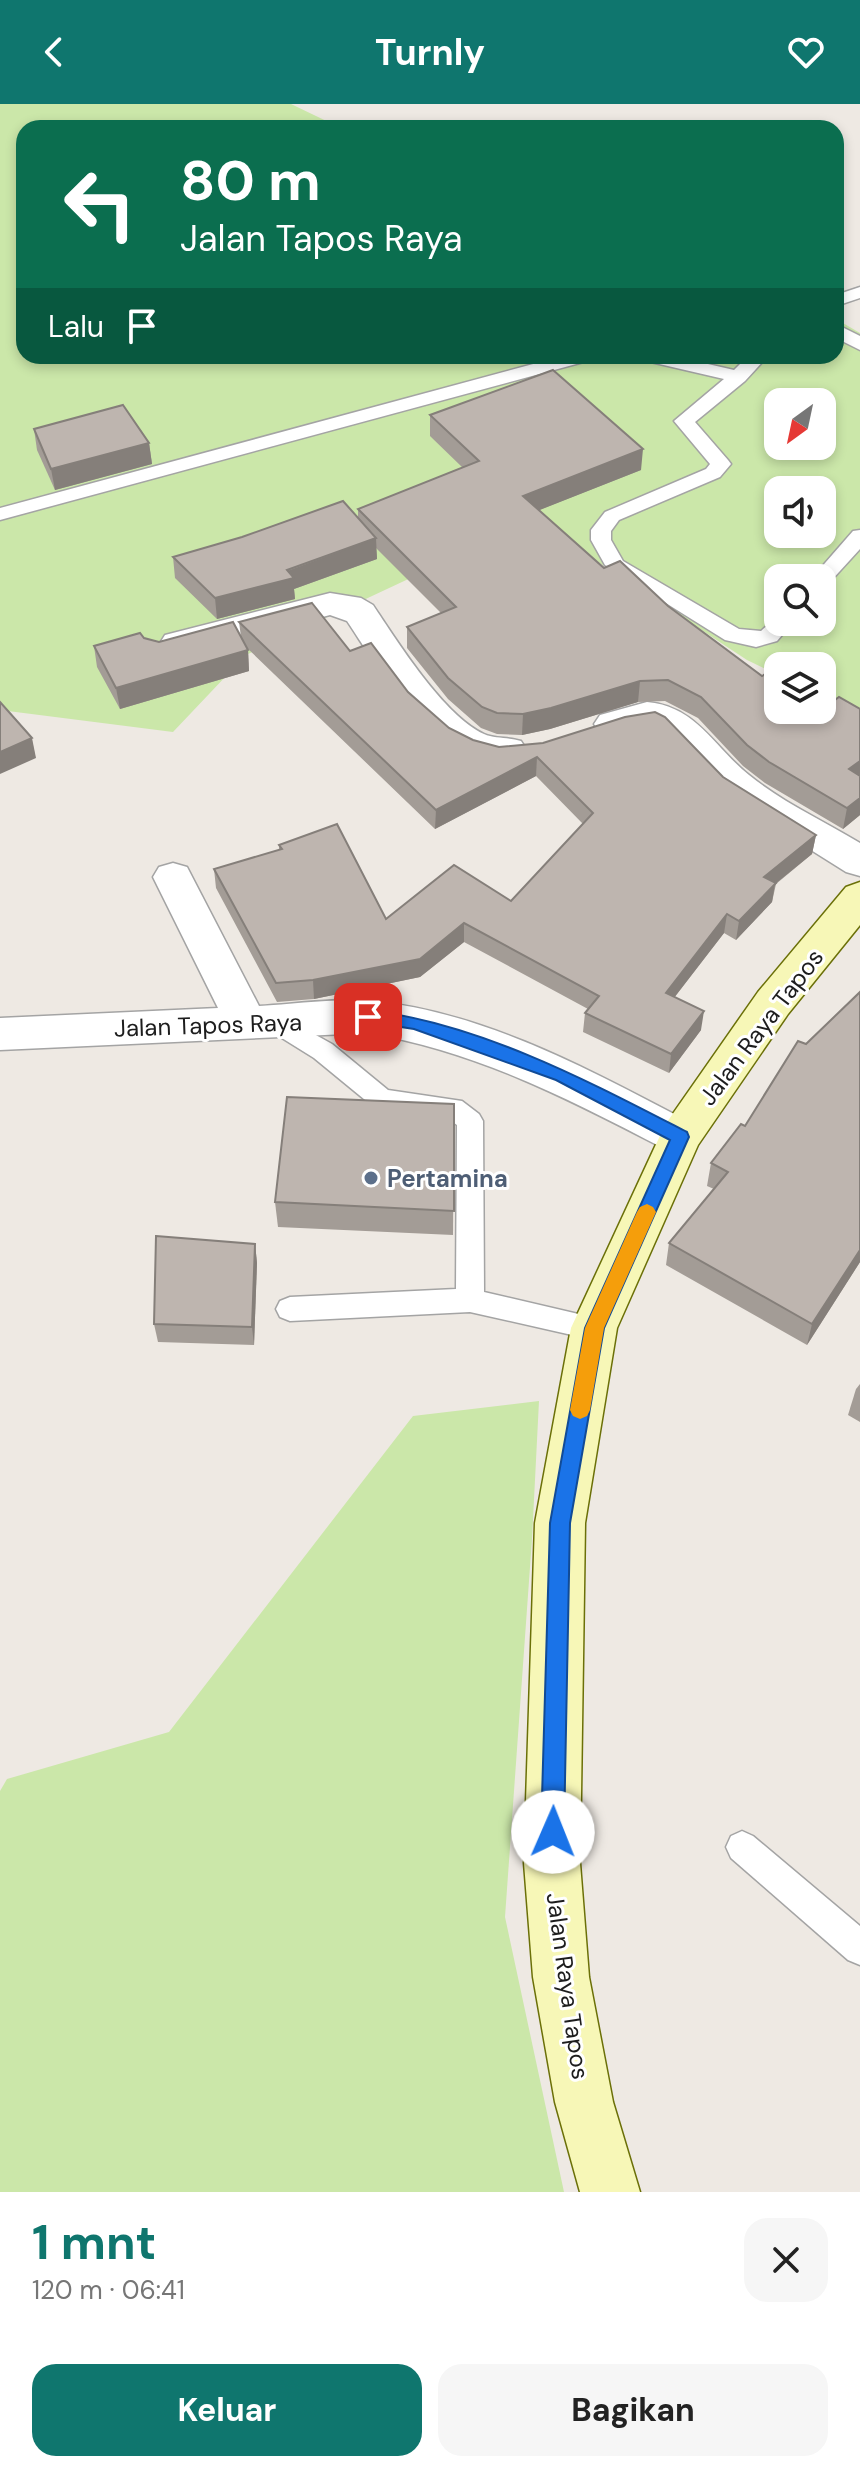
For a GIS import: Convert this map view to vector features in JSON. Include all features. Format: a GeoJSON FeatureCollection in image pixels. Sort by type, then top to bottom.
{"type":"FeatureCollection","features":[{"type":"Feature","properties":{"kind":"main road","name":"Jalan Raya Tapos"},"geometry":{"type":"LineString","coordinates":[[610,2192],[584,2102],[561,1977],[552,1863],[560,1523],[594,1328],[680,1137],[773,1003],[860,897]]}},
{"type":"Feature","properties":{"kind":"street"},"geometry":{"type":"LineString","coordinates":[[161,648],[340,604],[360,613],[440,719],[457,734],[471,743],[497,750],[538,745]]}},
{"type":"Feature","properties":{"kind":"street"},"geometry":{"type":"LineString","coordinates":[[579,734],[647,715],[661,716],[678,725],[736,785],[860,862]]}},
{"type":"Feature","properties":{"kind":"street"},"geometry":{"type":"LineString","coordinates":[[173,877],[262,1022]]}},
{"type":"Feature","properties":{"kind":"street","name":"Jalan Tapos Raya"},"geometry":{"type":"LineString","coordinates":[[0,1034],[368,1017],[415,1023],[562,1076],[680,1137]]}},
{"type":"Feature","properties":{"kind":"lane"},"geometry":{"type":"LineString","coordinates":[[0,514],[554,364]]}},
{"type":"Feature","properties":{"kind":"lane"},"geometry":{"type":"LineString","coordinates":[[683,364],[738,377]]}},
{"type":"Feature","properties":{"kind":"lane"},"geometry":{"type":"LineString","coordinates":[[751,364],[684,421],[721,464],[713,473],[612,516],[601,530],[601,540],[615,565],[733,635],[756,640],[769,636]]}},
{"type":"Feature","properties":{"kind":"lane"},"geometry":{"type":"LineString","coordinates":[[835,564],[860,536]]}},
{"type":"Feature","properties":{"kind":"lane"},"geometry":{"type":"LineString","coordinates":[[262,1022],[323,1051],[379,1097],[391,1102],[453,1108],[470,1121],[470,1300]]}},
{"type":"Feature","properties":{"kind":"lane"},"geometry":{"type":"LineString","coordinates":[[290,1309],[470,1300],[594,1328]]}},
{"type":"Feature","properties":{"kind":"lane"},"geometry":{"type":"LineString","coordinates":[[742,1847],[860,1948]]}},
{"type":"Feature","properties":{"kind":"green space"},"geometry":{"type":"Polygon","coordinates":[[[0,104],[291,104],[324,120],[16,120],[16,364],[844,364],[844,324],[860,333],[860,714],[836,703],[836,652],[764,652],[764,668],[586,554],[496,538],[246,655],[173,732],[0,710],[0,104]]]}},
{"type":"Feature","properties":{"kind":"green space"},"geometry":{"type":"Polygon","coordinates":[[[539,1401],[505,1917],[564,2192],[0,2192],[0,1791],[7,1779],[169,1732],[413,1416],[539,1401]]]}},
{"type":"Feature","properties":{"kind":"building"},"geometry":{"type":"Polygon","coordinates":[[[553,370],[643,449],[523,496],[604,568],[620,561],[668,606],[764,675],[764,724],[836,724],[836,699],[839,697],[860,709],[860,761],[849,769],[860,776],[860,798],[847,808],[769,762],[747,745],[701,697],[668,680],[640,681],[523,714],[497,713],[482,707],[448,678],[407,627],[456,607],[358,509],[479,461],[430,415],[553,370]]]}},
{"type":"Feature","properties":{"kind":"building"},"geometry":{"type":"Polygon","coordinates":[[[123,405],[149,443],[51,469],[34,429],[123,405]]]}},
{"type":"Feature","properties":{"kind":"building"},"geometry":{"type":"Polygon","coordinates":[[[343,501],[376,538],[287,570],[294,578],[215,598],[173,557],[242,537],[343,501]]]}},
{"type":"Feature","properties":{"kind":"building"},"geometry":{"type":"Polygon","coordinates":[[[312,603],[350,651],[371,643],[408,692],[449,728],[473,740],[499,747],[543,743],[625,717],[655,712],[665,717],[723,777],[816,835],[764,877],[776,883],[739,921],[727,914],[666,993],[704,1011],[671,1054],[585,1013],[599,996],[464,923],[420,959],[313,980],[276,983],[214,869],[282,849],[279,845],[337,824],[386,919],[454,865],[511,901],[593,813],[537,757],[436,810],[239,622],[312,603]]]}},
{"type":"Feature","properties":{"kind":"building"},"geometry":{"type":"Polygon","coordinates":[[[233,622],[248,650],[116,688],[94,646],[140,633],[144,638],[159,642],[233,622]]]}},
{"type":"Feature","properties":{"kind":"building"},"geometry":{"type":"Polygon","coordinates":[[[0,702],[32,738],[0,752],[0,702]]]}},
{"type":"Feature","properties":{"kind":"building"},"geometry":{"type":"Polygon","coordinates":[[[860,992],[860,1250],[812,1324],[669,1243],[728,1172],[711,1163],[741,1124],[745,1126],[798,1041],[806,1044],[860,992]]]}},
{"type":"Feature","properties":{"kind":"building","name":"Pertamina"},"geometry":{"type":"Polygon","coordinates":[[[287,1097],[454,1104],[454,1211],[275,1202],[287,1097]]]}},
{"type":"Feature","properties":{"kind":"building"},"geometry":{"type":"Polygon","coordinates":[[[156,1236],[255,1244],[252,1327],[154,1324],[156,1236]]]}},
{"type":"Feature","properties":{"kind":"slow traffic"},"geometry":{"type":"LineString","coordinates":[[580,1410],[594,1328],[647,1212]]}},
{"type":"Feature","properties":{"kind":"place","name":"Pertamina"},"geometry":{"type":"Point","coordinates":[371,1178]}},
{"type":"Feature","properties":{"kind":"route"},"geometry":{"type":"LineString","coordinates":[[368,1017],[415,1023],[562,1076],[680,1137],[594,1328],[560,1523],[553,1832]]}}]}
